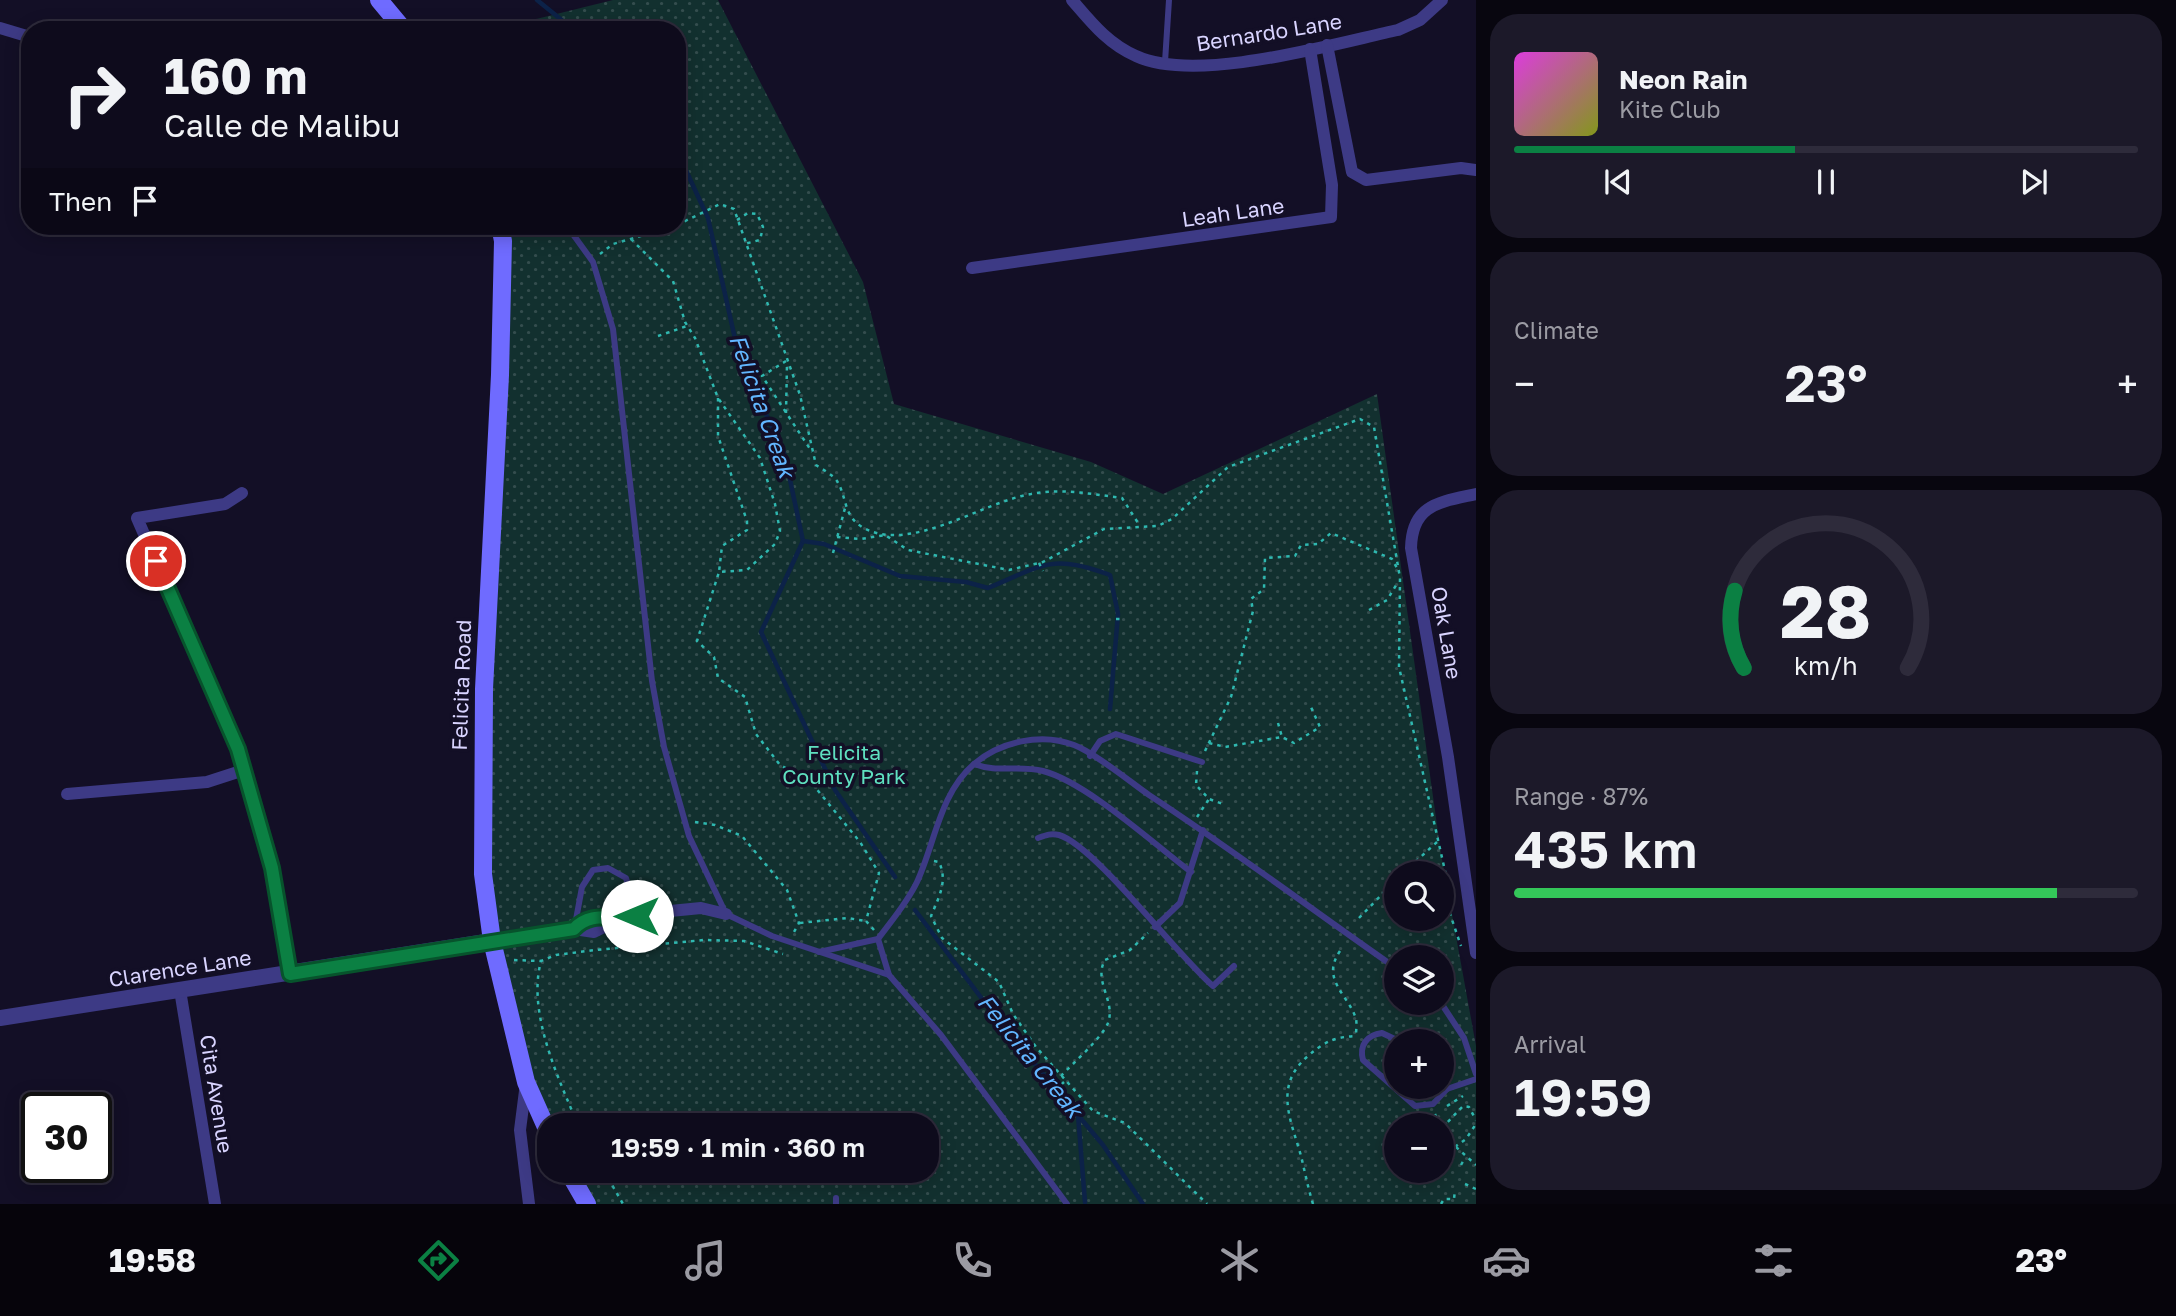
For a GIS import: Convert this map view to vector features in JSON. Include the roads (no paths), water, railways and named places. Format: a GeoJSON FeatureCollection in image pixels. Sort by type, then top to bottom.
{"type":"FeatureCollection","features":[{"type":"Feature","properties":{"kind":"main road"},"geometry":{"type":"LineString","coordinates":[[379,0],[396,21]]}},
{"type":"Feature","properties":{"kind":"main road","name":"Felicita Road"},"geometry":{"type":"LineString","coordinates":[[502,235],[500,375],[484,689],[483,874],[492,941],[526,1082],[540,1113]]}},
{"type":"Feature","properties":{"kind":"main road"},"geometry":{"type":"LineString","coordinates":[[575,1183],[587,1204]]}},
{"type":"Feature","properties":{"kind":"street","name":"Bernardo Lane"},"geometry":{"type":"LineString","coordinates":[[1072,0],[1104,37],[1137,57],[1183,66],[1228,64],[1398,30],[1420,20],[1442,0]]}},
{"type":"Feature","properties":{"kind":"street"},"geometry":{"type":"LineString","coordinates":[[0,28],[21,34]]}},
{"type":"Feature","properties":{"kind":"street"},"geometry":{"type":"LineString","coordinates":[[1327,45],[1352,172],[1366,180],[1461,168],[1476,170]]}},
{"type":"Feature","properties":{"kind":"street","name":"Leah Lane"},"geometry":{"type":"LineString","coordinates":[[972,268],[1331,217],[1332,185],[1310,49]]}},
{"type":"Feature","properties":{"kind":"street"},"geometry":{"type":"LineString","coordinates":[[242,494],[225,503],[137,517],[238,749],[272,868],[290,974]]}},
{"type":"Feature","properties":{"kind":"street","name":"Oak Lane"},"geometry":{"type":"LineString","coordinates":[[1475,951],[1448,757],[1411,548],[1412,530],[1424,509],[1443,501],[1476,494]]}},
{"type":"Feature","properties":{"kind":"street"},"geometry":{"type":"LineString","coordinates":[[67,794],[207,782],[244,770]]}},
{"type":"Feature","properties":{"kind":"street","name":"Clarence Lane"},"geometry":{"type":"LineString","coordinates":[[0,1018],[574,929],[594,932],[618,920],[637,916],[701,908],[726,914]]}},
{"type":"Feature","properties":{"kind":"street","name":"Cita Avenue"},"geometry":{"type":"LineString","coordinates":[[180,990],[215,1204]]}},
{"type":"Feature","properties":{"kind":"street"},"geometry":{"type":"LineString","coordinates":[[526,1082],[520,1130],[529,1204]]}},
{"type":"Feature","properties":{"kind":"lane"},"geometry":{"type":"LineString","coordinates":[[1165,62],[1169,0]]}},
{"type":"Feature","properties":{"kind":"lane"},"geometry":{"type":"LineString","coordinates":[[574,235],[592,260],[612,330],[620,372],[652,681],[664,747],[686,826],[726,914],[772,936],[889,975]]}},
{"type":"Feature","properties":{"kind":"lane"},"geometry":{"type":"LineString","coordinates":[[1090,755],[1100,741],[1116,734],[1200,762]]}},
{"type":"Feature","properties":{"kind":"lane"},"geometry":{"type":"LineString","coordinates":[[819,952],[879,937],[908,896],[926,859],[952,792],[974,764],[993,750],[1024,741],[1075,745],[1193,823],[1384,960]]}},
{"type":"Feature","properties":{"kind":"lane"},"geometry":{"type":"LineString","coordinates":[[974,764],[989,770],[1030,769],[1060,777],[1191,872]]}},
{"type":"Feature","properties":{"kind":"lane"},"geometry":{"type":"LineString","coordinates":[[1155,927],[1180,903],[1203,830]]}},
{"type":"Feature","properties":{"kind":"lane"},"geometry":{"type":"LineString","coordinates":[[1038,838],[1049,834],[1060,835],[1077,846],[1190,966],[1213,986],[1234,967]]}},
{"type":"Feature","properties":{"kind":"lane"},"geometry":{"type":"LineString","coordinates":[[574,929],[582,887],[593,870],[608,869],[626,878],[637,916]]}},
{"type":"Feature","properties":{"kind":"lane"},"geometry":{"type":"LineString","coordinates":[[879,937],[889,975],[941,1035],[1067,1204]]}},
{"type":"Feature","properties":{"kind":"lane"},"geometry":{"type":"LineString","coordinates":[[1449,1015],[1464,1038],[1476,1077],[1454,1083]]}},
{"type":"Feature","properties":{"kind":"lane"},"geometry":{"type":"LineString","coordinates":[[1384,1033],[1366,1040],[1362,1047],[1363,1060],[1384,1080]]}},
{"type":"Feature","properties":{"kind":"lane"},"geometry":{"type":"LineString","coordinates":[[1405,1099],[1428,1107],[1434,1099]]}},
{"type":"Feature","properties":{"kind":"waterway","name":"Felicita Creak"},"geometry":{"type":"LineString","coordinates":[[537,0],[563,21]]}},
{"type":"Feature","properties":{"kind":"waterway","name":"Felicita Creak"},"geometry":{"type":"LineString","coordinates":[[686,170],[708,218],[738,352],[785,456],[803,541],[761,632],[835,790],[895,877]]}},
{"type":"Feature","properties":{"kind":"waterway"},"geometry":{"type":"LineString","coordinates":[[803,541],[824,544],[900,576],[966,582],[988,588],[1035,568],[1060,563],[1090,568],[1110,575],[1118,614],[1110,709]]}},
{"type":"Feature","properties":{"kind":"waterway","name":"Felicita Creak"},"geometry":{"type":"LineString","coordinates":[[915,910],[998,1020],[1103,1145],[1143,1204]]}},
{"type":"Feature","properties":{"kind":"waterway"},"geometry":{"type":"LineString","coordinates":[[1078,1115],[1085,1202]]}},
{"type":"Feature","properties":{"kind":"park label","name":"Felicita County Park"},"geometry":{"type":"Point","coordinates":[844,765]}}]}
